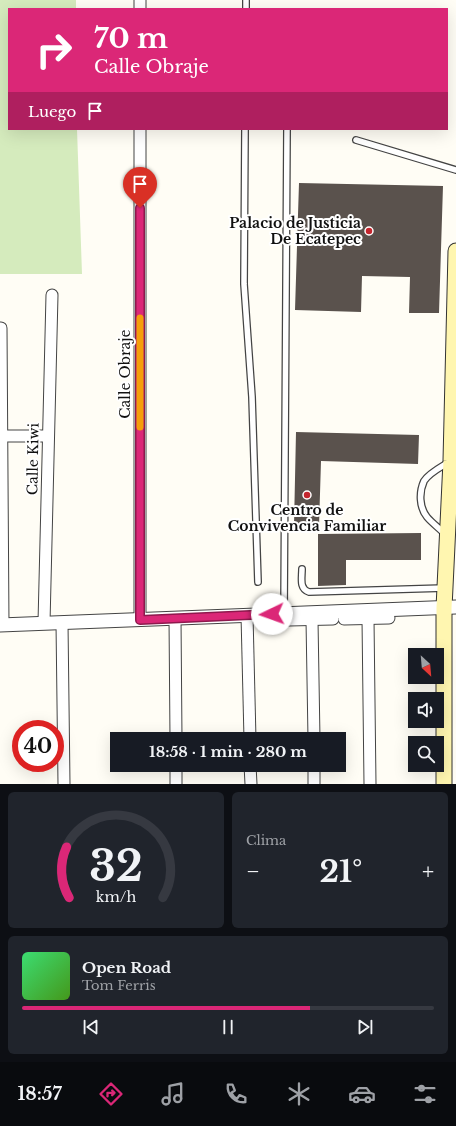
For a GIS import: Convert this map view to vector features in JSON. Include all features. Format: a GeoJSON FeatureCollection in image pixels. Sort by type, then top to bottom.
{"type":"FeatureCollection","features":[{"type":"Feature","properties":{"kind":"main road"},"geometry":{"type":"LineString","coordinates":[[444,784],[450,608],[445,588],[451,461],[456,251]]}},
{"type":"Feature","properties":{"kind":"street","name":"Calle Obraje"},"geometry":{"type":"LineString","coordinates":[[140,130],[140,620]]}},
{"type":"Feature","properties":{"kind":"street","name":"Calle Kiwi"},"geometry":{"type":"LineString","coordinates":[[44,623],[52,295]]}},
{"type":"Feature","properties":{"kind":"street"},"geometry":{"type":"LineString","coordinates":[[1,328],[2,625],[175,618],[248,616],[287,617],[450,608]]}},
{"type":"Feature","properties":{"kind":"street"},"geometry":{"type":"LineString","coordinates":[[2,436],[48,436]]}},
{"type":"Feature","properties":{"kind":"street"},"geometry":{"type":"LineString","coordinates":[[248,616],[250,732]]}},
{"type":"Feature","properties":{"kind":"street"},"geometry":{"type":"LineString","coordinates":[[287,617],[312,620],[389,618]]}},
{"type":"Feature","properties":{"kind":"street"},"geometry":{"type":"LineString","coordinates":[[175,618],[176,732]]}},
{"type":"Feature","properties":{"kind":"street"},"geometry":{"type":"LineString","coordinates":[[368,619],[370,784]]}},
{"type":"Feature","properties":{"kind":"street"},"geometry":{"type":"LineString","coordinates":[[312,620],[314,732]]}},
{"type":"Feature","properties":{"kind":"street"},"geometry":{"type":"LineString","coordinates":[[62,623],[64,784]]}},
{"type":"Feature","properties":{"kind":"street"},"geometry":{"type":"LineString","coordinates":[[176,772],[176,784]]}},
{"type":"Feature","properties":{"kind":"street"},"geometry":{"type":"LineString","coordinates":[[250,772],[251,784]]}},
{"type":"Feature","properties":{"kind":"street"},"geometry":{"type":"LineString","coordinates":[[314,772],[314,784]]}},
{"type":"Feature","properties":{"kind":"lane"},"geometry":{"type":"LineString","coordinates":[[245,130],[244,284],[252,397],[258,582]]}},
{"type":"Feature","properties":{"kind":"lane"},"geometry":{"type":"LineString","coordinates":[[287,130],[287,617]]}},
{"type":"Feature","properties":{"kind":"lane"},"geometry":{"type":"LineString","coordinates":[[356,140],[456,170]]}},
{"type":"Feature","properties":{"kind":"lane"},"geometry":{"type":"LineString","coordinates":[[447,536],[426,516],[420,504],[421,492],[425,481],[434,472],[451,461]]}},
{"type":"Feature","properties":{"kind":"lane"},"geometry":{"type":"LineString","coordinates":[[302,569],[302,588],[309,592],[445,588]]}},
{"type":"Feature","properties":{"kind":"green space"},"geometry":{"type":"Polygon","coordinates":[[[0,0],[76,0],[76,8],[8,8],[8,130],[77,130],[82,274],[0,274],[0,0]]]}},
{"type":"Feature","properties":{"kind":"building","name":"Palacio de Justicia De Ecatepec"},"geometry":{"type":"Polygon","coordinates":[[[299,183],[443,186],[439,313],[409,313],[410,277],[362,276],[361,312],[295,310],[299,183]]]}},
{"type":"Feature","properties":{"kind":"building","name":"Centro de Convivencia Familiar"},"geometry":{"type":"Polygon","coordinates":[[[296,432],[419,435],[418,464],[321,461],[319,527],[294,526],[296,432]]]}},
{"type":"Feature","properties":{"kind":"building","name":"Centro de Convivencia Familiar"},"geometry":{"type":"Polygon","coordinates":[[[421,533],[421,560],[346,560],[346,585],[318,586],[318,534],[421,533]]]}},
{"type":"Feature","properties":{"kind":"slow traffic"},"geometry":{"type":"LineString","coordinates":[[140,318],[140,427]]}},
{"type":"Feature","properties":{"kind":"place","name":"Palacio de Justicia De Ecatepec"},"geometry":{"type":"Point","coordinates":[369,231]}},
{"type":"Feature","properties":{"kind":"place","name":"Centro de Convivencia Familiar"},"geometry":{"type":"Point","coordinates":[307,495]}},
{"type":"Feature","properties":{"kind":"route"},"geometry":{"type":"LineString","coordinates":[[140,208],[140,620],[272,614]]}}]}
